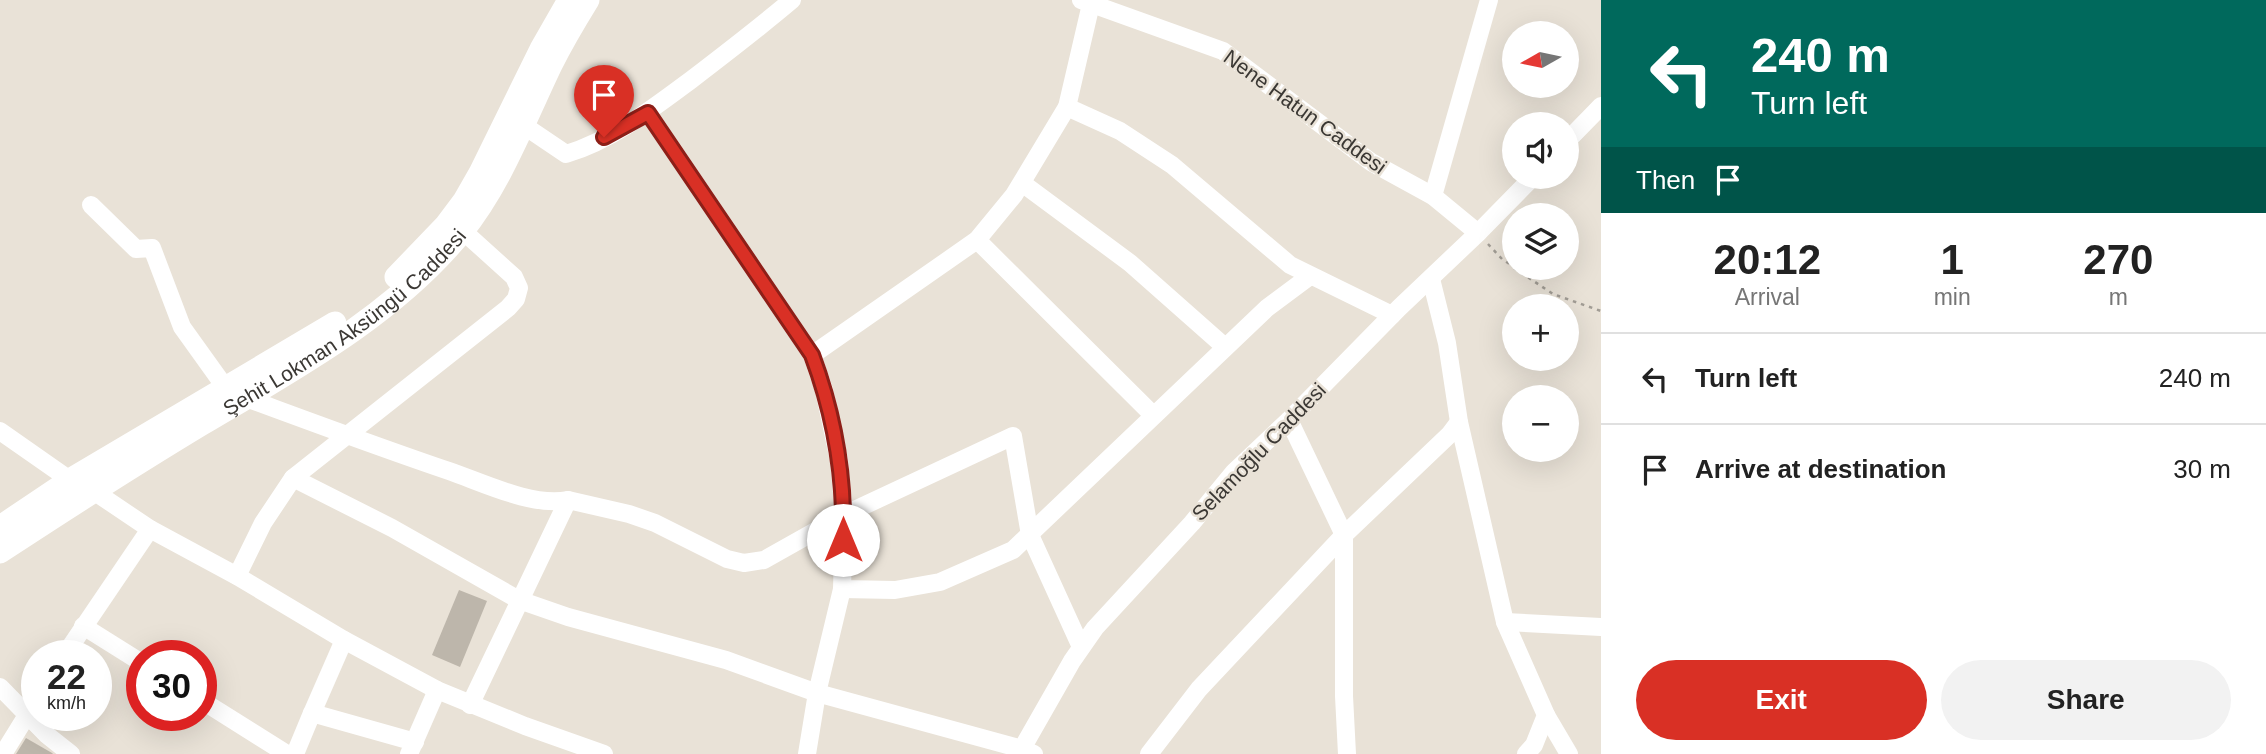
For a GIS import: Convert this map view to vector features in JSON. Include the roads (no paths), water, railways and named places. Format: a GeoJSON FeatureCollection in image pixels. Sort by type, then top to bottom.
{"type":"FeatureCollection","features":[{"type":"Feature","properties":{"kind":"main road","name":"Şehit Lokman Aksüngü Caddesi"},"geometry":{"type":"LineString","coordinates":[[0,527],[71,480],[311,338],[370,300],[413,261],[446,225],[480,173],[541,49],[569,0]]}},
{"type":"Feature","properties":{"kind":"main road","name":"Şehit Lokman Aksüngü Caddesi"},"geometry":{"type":"LineString","coordinates":[[0,552],[92,491],[363,323],[435,263],[463,231],[485,198],[552,62],[588,0]]}},
{"type":"Feature","properties":{"kind":"street"},"geometry":{"type":"LineString","coordinates":[[523,125],[566,154],[582,149],[648,113],[792,0]]}},
{"type":"Feature","properties":{"kind":"street"},"geometry":{"type":"LineString","coordinates":[[1433,196],[1489,0]]}},
{"type":"Feature","properties":{"kind":"street"},"geometry":{"type":"LineString","coordinates":[[812,355],[977,240],[1023,183],[1067,107],[1086,2]]}},
{"type":"Feature","properties":{"kind":"street","name":"Nene Hatun Caddesi"},"geometry":{"type":"LineString","coordinates":[[1086,2],[1223,51],[1371,162],[1433,196],[1478,233]]}},
{"type":"Feature","properties":{"kind":"street"},"geometry":{"type":"LineString","coordinates":[[1579,129],[1601,106]]}},
{"type":"Feature","properties":{"kind":"street"},"geometry":{"type":"LineString","coordinates":[[1067,107],[1120,131],[1172,164],[1290,265],[1391,315]]}},
{"type":"Feature","properties":{"kind":"street"},"geometry":{"type":"LineString","coordinates":[[648,113],[812,355],[824,390],[839,460],[844,515],[842,589],[817,694],[807,754]]}},
{"type":"Feature","properties":{"kind":"street"},"geometry":{"type":"LineString","coordinates":[[1023,183],[1130,263],[1225,347]]}},
{"type":"Feature","properties":{"kind":"street","name":"Selamoğlu Caddesi"},"geometry":{"type":"LineString","coordinates":[[1025,752],[1081,647],[1095,628],[1192,523],[1234,472],[1521,189]]}},
{"type":"Feature","properties":{"kind":"street"},"geometry":{"type":"LineString","coordinates":[[91,205],[136,249],[152,248],[182,327],[225,387]]}},
{"type":"Feature","properties":{"kind":"street"},"geometry":{"type":"LineString","coordinates":[[237,576],[264,523],[293,478],[516,299],[519,288],[514,277],[463,231]]}},
{"type":"Feature","properties":{"kind":"street"},"geometry":{"type":"LineString","coordinates":[[977,240],[1153,415]]}},
{"type":"Feature","properties":{"kind":"street"},"geometry":{"type":"LineString","coordinates":[[842,589],[895,590],[940,582],[1013,550],[1225,347],[1267,309],[1310,276]]}},
{"type":"Feature","properties":{"kind":"street"},"geometry":{"type":"LineString","coordinates":[[1431,279],[1447,343],[1458,422],[1505,622],[1546,715],[1569,754]]}},
{"type":"Feature","properties":{"kind":"street"},"geometry":{"type":"LineString","coordinates":[[246,398],[508,492],[555,503],[568,500],[629,514],[655,523],[727,559],[744,562],[764,560],[844,515],[1013,436],[1030,535],[1081,647]]}},
{"type":"Feature","properties":{"kind":"street"},"geometry":{"type":"LineString","coordinates":[[1289,420],[1344,535],[1344,696],[1347,754]]}},
{"type":"Feature","properties":{"kind":"street"},"geometry":{"type":"LineString","coordinates":[[1149,754],[1199,690],[1344,535],[1450,434],[1458,422]]}},
{"type":"Feature","properties":{"kind":"street"},"geometry":{"type":"LineString","coordinates":[[0,431],[71,480]]}},
{"type":"Feature","properties":{"kind":"street"},"geometry":{"type":"LineString","coordinates":[[293,478],[392,528],[519,600],[568,617],[726,660],[817,694],[1025,752]]}},
{"type":"Feature","properties":{"kind":"street"},"geometry":{"type":"LineString","coordinates":[[92,491],[150,529],[437,690],[470,705],[604,754]]}},
{"type":"Feature","properties":{"kind":"street"},"geometry":{"type":"LineString","coordinates":[[470,705],[568,500]]}},
{"type":"Feature","properties":{"kind":"street"},"geometry":{"type":"LineString","coordinates":[[74,640],[150,529]]}},
{"type":"Feature","properties":{"kind":"street"},"geometry":{"type":"LineString","coordinates":[[1505,622],[1601,626]]}},
{"type":"Feature","properties":{"kind":"street"},"geometry":{"type":"LineString","coordinates":[[83,626],[126,653]]}},
{"type":"Feature","properties":{"kind":"street"},"geometry":{"type":"LineString","coordinates":[[295,754],[344,640]]}},
{"type":"Feature","properties":{"kind":"street"},"geometry":{"type":"LineString","coordinates":[[0,687],[21,710]]}},
{"type":"Feature","properties":{"kind":"street"},"geometry":{"type":"LineString","coordinates":[[312,713],[412,748],[437,690]]}},
{"type":"Feature","properties":{"kind":"street"},"geometry":{"type":"LineString","coordinates":[[217,710],[287,754]]}},
{"type":"Feature","properties":{"kind":"street"},"geometry":{"type":"LineString","coordinates":[[1526,754],[1534,745],[1546,715]]}},
{"type":"Feature","properties":{"kind":"street"},"geometry":{"type":"LineString","coordinates":[[3,754],[21,726]]}},
{"type":"Feature","properties":{"kind":"street"},"geometry":{"type":"LineString","coordinates":[[44,731],[71,754]]}}]}
